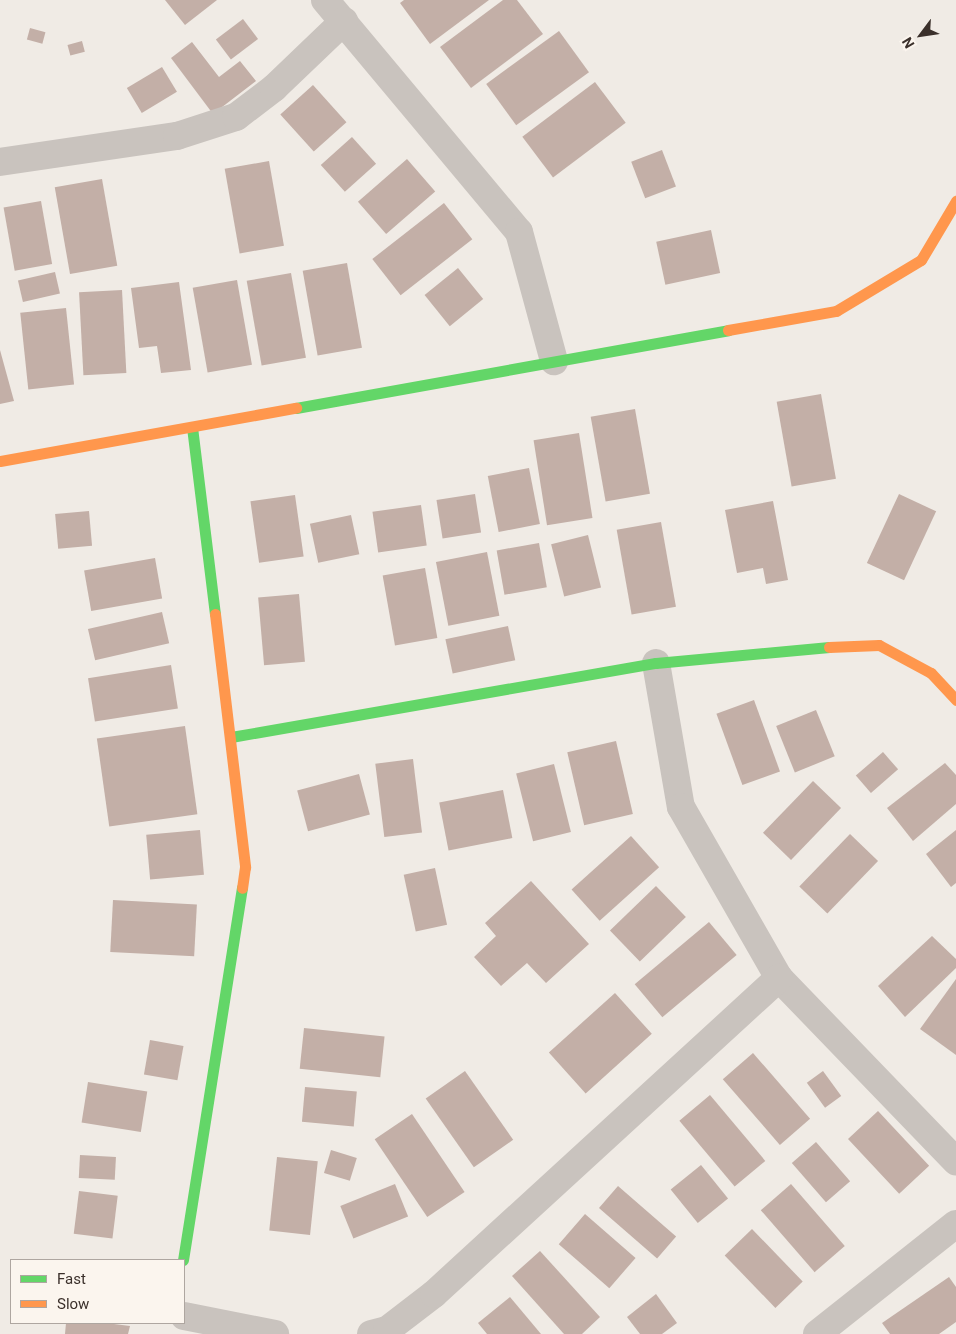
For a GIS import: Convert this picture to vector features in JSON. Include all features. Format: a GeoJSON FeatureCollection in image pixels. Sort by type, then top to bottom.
{"type":"FeatureCollection","features":[{"type":"Feature","properties":{"kind":"street"},"geometry":{"type":"LineString","coordinates":[[325,0],[519,232],[554,361]]}},
{"type":"Feature","properties":{"kind":"street"},"geometry":{"type":"LineString","coordinates":[[0,162],[177,136],[236,117],[274,88],[344,21]]}},
{"type":"Feature","properties":{"kind":"street"},"geometry":{"type":"LineString","coordinates":[[0,461],[836,310],[921,260],[956,201]]}},
{"type":"Feature","properties":{"kind":"street"},"geometry":{"type":"LineString","coordinates":[[183,1259],[245,867],[231,737],[192,426]]}},
{"type":"Feature","properties":{"kind":"street"},"geometry":{"type":"LineString","coordinates":[[231,737],[656,664],[812,648],[879,645],[931,673],[956,700]]}},
{"type":"Feature","properties":{"kind":"street"},"geometry":{"type":"LineString","coordinates":[[656,664],[680,807],[779,978],[956,1162]]}},
{"type":"Feature","properties":{"kind":"street"},"geometry":{"type":"LineString","coordinates":[[371,1334],[387,1330],[434,1294],[779,978]]}},
{"type":"Feature","properties":{"kind":"street"},"geometry":{"type":"LineString","coordinates":[[817,1334],[956,1224]]}},
{"type":"Feature","properties":{"kind":"street"},"geometry":{"type":"LineString","coordinates":[[185,1316],[275,1334]]}},
{"type":"Feature","properties":{"kind":"building"},"geometry":{"type":"Polygon","coordinates":[[[165,0],[217,0],[185,25],[165,0]]]}},
{"type":"Feature","properties":{"kind":"building"},"geometry":{"type":"Polygon","coordinates":[[[404,0],[489,0],[430,44],[400,3],[404,0]]]}},
{"type":"Feature","properties":{"kind":"building"},"geometry":{"type":"Polygon","coordinates":[[[503,0],[517,0],[543,34],[471,88],[440,47],[503,0]]]}},
{"type":"Feature","properties":{"kind":"building"},"geometry":{"type":"Polygon","coordinates":[[[243,19],[258,39],[231,59],[216,39],[243,19]]]}},
{"type":"Feature","properties":{"kind":"building"},"geometry":{"type":"Polygon","coordinates":[[[30,28],[45,32],[42,44],[27,40],[30,28]]]}},
{"type":"Feature","properties":{"kind":"building"},"geometry":{"type":"Polygon","coordinates":[[[559,31],[589,72],[516,125],[486,84],[559,31]]]}},
{"type":"Feature","properties":{"kind":"building"},"geometry":{"type":"Polygon","coordinates":[[[82,41],[85,52],[70,56],[68,45],[82,41]]]}},
{"type":"Feature","properties":{"kind":"building"},"geometry":{"type":"Polygon","coordinates":[[[192,42],[219,77],[240,61],[256,81],[213,114],[171,58],[192,42]]]}},
{"type":"Feature","properties":{"kind":"building"},"geometry":{"type":"Polygon","coordinates":[[[162,67],[177,92],[142,113],[127,88],[162,67]]]}},
{"type":"Feature","properties":{"kind":"building"},"geometry":{"type":"Polygon","coordinates":[[[595,82],[626,123],[553,177],[522,137],[595,82]]]}},
{"type":"Feature","properties":{"kind":"building"},"geometry":{"type":"Polygon","coordinates":[[[313,85],[346,122],[314,152],[280,114],[313,85]]]}},
{"type":"Feature","properties":{"kind":"building"},"geometry":{"type":"Polygon","coordinates":[[[352,137],[376,164],[345,192],[321,165],[352,137]]]}},
{"type":"Feature","properties":{"kind":"building"},"geometry":{"type":"Polygon","coordinates":[[[662,150],[676,186],[645,198],[631,162],[662,150]]]}},
{"type":"Feature","properties":{"kind":"building"},"geometry":{"type":"Polygon","coordinates":[[[407,159],[435,191],[386,234],[358,202],[407,159]]]}},
{"type":"Feature","properties":{"kind":"building"},"geometry":{"type":"Polygon","coordinates":[[[269,161],[284,246],[240,254],[225,169],[269,161]]]}},
{"type":"Feature","properties":{"kind":"building"},"geometry":{"type":"Polygon","coordinates":[[[102,179],[117,266],[70,274],[55,187],[102,179]]]}},
{"type":"Feature","properties":{"kind":"building"},"geometry":{"type":"Polygon","coordinates":[[[41,201],[52,264],[15,271],[4,208],[41,201]]]}},
{"type":"Feature","properties":{"kind":"building"},"geometry":{"type":"Polygon","coordinates":[[[444,203],[472,239],[401,295],[372,259],[444,203]]]}},
{"type":"Feature","properties":{"kind":"building"},"geometry":{"type":"Polygon","coordinates":[[[711,230],[720,273],[665,285],[656,242],[711,230]]]}},
{"type":"Feature","properties":{"kind":"building"},"geometry":{"type":"Polygon","coordinates":[[[347,263],[362,348],[318,356],[303,271],[347,263]]]}},
{"type":"Feature","properties":{"kind":"building"},"geometry":{"type":"Polygon","coordinates":[[[458,268],[483,299],[450,326],[425,295],[458,268]]]}},
{"type":"Feature","properties":{"kind":"building"},"geometry":{"type":"Polygon","coordinates":[[[55,272],[60,293],[23,302],[18,281],[55,272]]]}},
{"type":"Feature","properties":{"kind":"building"},"geometry":{"type":"Polygon","coordinates":[[[291,273],[306,358],[262,366],[247,281],[291,273]]]}},
{"type":"Feature","properties":{"kind":"building"},"geometry":{"type":"Polygon","coordinates":[[[237,280],[252,365],[208,373],[193,288],[237,280]]]}},
{"type":"Feature","properties":{"kind":"building"},"geometry":{"type":"Polygon","coordinates":[[[179,282],[191,370],[161,373],[157,346],[139,348],[131,288],[179,282]]]}},
{"type":"Feature","properties":{"kind":"building"},"geometry":{"type":"Polygon","coordinates":[[[122,290],[126,373],[83,375],[79,292],[122,290]]]}},
{"type":"Feature","properties":{"kind":"building"},"geometry":{"type":"Polygon","coordinates":[[[66,308],[74,385],[28,389],[20,313],[66,308]]]}},
{"type":"Feature","properties":{"kind":"building"},"geometry":{"type":"Polygon","coordinates":[[[0,350],[14,401],[0,404],[0,350]]]}},
{"type":"Feature","properties":{"kind":"building"},"geometry":{"type":"Polygon","coordinates":[[[821,394],[836,479],[792,487],[777,402],[821,394]]]}},
{"type":"Feature","properties":{"kind":"building"},"geometry":{"type":"Polygon","coordinates":[[[635,409],[650,494],[606,502],[591,417],[635,409]]]}},
{"type":"Feature","properties":{"kind":"building"},"geometry":{"type":"Polygon","coordinates":[[[579,433],[592,518],[547,525],[534,440],[579,433]]]}},
{"type":"Feature","properties":{"kind":"building"},"geometry":{"type":"Polygon","coordinates":[[[529,468],[540,524],[499,532],[488,476],[529,468]]]}},
{"type":"Feature","properties":{"kind":"building"},"geometry":{"type":"Polygon","coordinates":[[[475,494],[481,533],[443,539],[436,500],[475,494]]]}},
{"type":"Feature","properties":{"kind":"building"},"geometry":{"type":"Polygon","coordinates":[[[899,494],[936,511],[904,580],[867,563],[899,494]]]}},
{"type":"Feature","properties":{"kind":"building"},"geometry":{"type":"Polygon","coordinates":[[[295,495],[304,556],[259,563],[250,501],[295,495]]]}},
{"type":"Feature","properties":{"kind":"building"},"geometry":{"type":"Polygon","coordinates":[[[773,501],[788,580],[766,584],[763,568],[737,573],[725,510],[773,501]]]}},
{"type":"Feature","properties":{"kind":"building"},"geometry":{"type":"Polygon","coordinates":[[[421,505],[427,546],[378,552],[372,512],[421,505]]]}},
{"type":"Feature","properties":{"kind":"building"},"geometry":{"type":"Polygon","coordinates":[[[89,511],[92,546],[58,549],[55,514],[89,511]]]}},
{"type":"Feature","properties":{"kind":"building"},"geometry":{"type":"Polygon","coordinates":[[[351,515],[359,554],[318,563],[310,524],[351,515]]]}},
{"type":"Feature","properties":{"kind":"building"},"geometry":{"type":"Polygon","coordinates":[[[661,522],[676,607],[632,615],[617,530],[661,522]]]}},
{"type":"Feature","properties":{"kind":"building"},"geometry":{"type":"Polygon","coordinates":[[[588,535],[601,587],[564,597],[551,544],[588,535]]]}},
{"type":"Feature","properties":{"kind":"building"},"geometry":{"type":"Polygon","coordinates":[[[539,543],[547,587],[504,595],[497,550],[539,543]]]}},
{"type":"Feature","properties":{"kind":"building"},"geometry":{"type":"Polygon","coordinates":[[[487,552],[499,616],[448,626],[436,562],[487,552]]]}},
{"type":"Feature","properties":{"kind":"building"},"geometry":{"type":"Polygon","coordinates":[[[155,558],[162,598],[91,611],[84,571],[155,558]]]}},
{"type":"Feature","properties":{"kind":"building"},"geometry":{"type":"Polygon","coordinates":[[[425,568],[437,638],[395,645],[383,575],[425,568]]]}},
{"type":"Feature","properties":{"kind":"building"},"geometry":{"type":"Polygon","coordinates":[[[299,594],[305,662],[264,665],[258,598],[299,594]]]}},
{"type":"Feature","properties":{"kind":"building"},"geometry":{"type":"Polygon","coordinates":[[[162,612],[169,643],[95,660],[88,629],[162,612]]]}},
{"type":"Feature","properties":{"kind":"building"},"geometry":{"type":"Polygon","coordinates":[[[508,626],[515,660],[453,674],[445,639],[508,626]]]}},
{"type":"Feature","properties":{"kind":"building"},"geometry":{"type":"Polygon","coordinates":[[[171,665],[178,708],[95,722],[88,678],[171,665]]]}},
{"type":"Feature","properties":{"kind":"building"},"geometry":{"type":"Polygon","coordinates":[[[754,700],[780,771],[742,785],[716,714],[754,700]]]}},
{"type":"Feature","properties":{"kind":"building"},"geometry":{"type":"Polygon","coordinates":[[[816,710],[835,756],[795,772],[776,726],[816,710]]]}},
{"type":"Feature","properties":{"kind":"building"},"geometry":{"type":"Polygon","coordinates":[[[185,726],[197,814],[109,827],[97,738],[185,726]]]}},
{"type":"Feature","properties":{"kind":"building"},"geometry":{"type":"Polygon","coordinates":[[[616,741],[633,814],[584,825],[567,752],[616,741]]]}},
{"type":"Feature","properties":{"kind":"building"},"geometry":{"type":"Polygon","coordinates":[[[883,752],[898,769],[871,793],[856,776],[883,752]]]}},
{"type":"Feature","properties":{"kind":"building"},"geometry":{"type":"Polygon","coordinates":[[[413,759],[422,832],[384,837],[375,764],[413,759]]]}},
{"type":"Feature","properties":{"kind":"building"},"geometry":{"type":"Polygon","coordinates":[[[945,763],[956,775],[956,804],[913,841],[887,808],[945,763]]]}},
{"type":"Feature","properties":{"kind":"building"},"geometry":{"type":"Polygon","coordinates":[[[554,764],[571,832],[533,841],[516,773],[554,764]]]}},
{"type":"Feature","properties":{"kind":"building"},"geometry":{"type":"Polygon","coordinates":[[[359,774],[370,815],[308,831],[297,791],[359,774]]]}},
{"type":"Feature","properties":{"kind":"building"},"geometry":{"type":"Polygon","coordinates":[[[813,781],[841,808],[791,860],[763,833],[813,781]]]}},
{"type":"Feature","properties":{"kind":"building"},"geometry":{"type":"Polygon","coordinates":[[[503,790],[512,838],[449,851],[439,802],[503,790]]]}},
{"type":"Feature","properties":{"kind":"building"},"geometry":{"type":"Polygon","coordinates":[[[200,830],[204,875],[150,880],[146,835],[200,830]]]}},
{"type":"Feature","properties":{"kind":"building"},"geometry":{"type":"Polygon","coordinates":[[[956,830],[956,883],[951,887],[926,854],[956,830]]]}},
{"type":"Feature","properties":{"kind":"building"},"geometry":{"type":"Polygon","coordinates":[[[850,834],[878,861],[827,914],[799,887],[850,834]]]}},
{"type":"Feature","properties":{"kind":"building"},"geometry":{"type":"Polygon","coordinates":[[[631,836],[659,867],[600,921],[572,890],[631,836]]]}},
{"type":"Feature","properties":{"kind":"building"},"geometry":{"type":"Polygon","coordinates":[[[435,868],[447,925],[416,931],[404,875],[435,868]]]}},
{"type":"Feature","properties":{"kind":"building"},"geometry":{"type":"Polygon","coordinates":[[[531,881],[589,944],[546,983],[527,963],[501,986],[474,957],[496,936],[485,923],[531,881]]]}},
{"type":"Feature","properties":{"kind":"building"},"geometry":{"type":"Polygon","coordinates":[[[656,886],[686,917],[640,961],[610,930],[656,886]]]}},
{"type":"Feature","properties":{"kind":"building"},"geometry":{"type":"Polygon","coordinates":[[[113,900],[197,904],[194,956],[110,952],[113,900]]]}},
{"type":"Feature","properties":{"kind":"building"},"geometry":{"type":"Polygon","coordinates":[[[709,922],[737,955],[662,1017],[635,984],[709,922]]]}},
{"type":"Feature","properties":{"kind":"building"},"geometry":{"type":"Polygon","coordinates":[[[932,936],[956,959],[956,968],[905,1017],[878,986],[932,936]]]}},
{"type":"Feature","properties":{"kind":"building"},"geometry":{"type":"Polygon","coordinates":[[[956,979],[956,1055],[920,1029],[956,979]]]}},
{"type":"Feature","properties":{"kind":"building"},"geometry":{"type":"Polygon","coordinates":[[[615,993],[652,1034],[586,1093],[549,1053],[615,993]]]}},
{"type":"Feature","properties":{"kind":"building"},"geometry":{"type":"Polygon","coordinates":[[[304,1028],[385,1036],[380,1077],[300,1069],[304,1028]]]}},
{"type":"Feature","properties":{"kind":"building"},"geometry":{"type":"Polygon","coordinates":[[[150,1040],[183,1046],[177,1080],[144,1074],[150,1040]]]}},
{"type":"Feature","properties":{"kind":"building"},"geometry":{"type":"Polygon","coordinates":[[[753,1053],[810,1119],[780,1145],[723,1079],[753,1053]]]}},
{"type":"Feature","properties":{"kind":"building"},"geometry":{"type":"Polygon","coordinates":[[[465,1071],[513,1140],[474,1167],[426,1099],[465,1071]]]}},
{"type":"Feature","properties":{"kind":"building"},"geometry":{"type":"Polygon","coordinates":[[[823,1071],[841,1096],[825,1108],[807,1083],[823,1071]]]}},
{"type":"Feature","properties":{"kind":"building"},"geometry":{"type":"Polygon","coordinates":[[[88,1082],[147,1091],[141,1132],[82,1122],[88,1082]]]}},
{"type":"Feature","properties":{"kind":"building"},"geometry":{"type":"Polygon","coordinates":[[[305,1087],[357,1092],[354,1126],[302,1122],[305,1087]]]}},
{"type":"Feature","properties":{"kind":"building"},"geometry":{"type":"Polygon","coordinates":[[[710,1095],[765,1161],[735,1187],[679,1121],[710,1095]]]}},
{"type":"Feature","properties":{"kind":"building"},"geometry":{"type":"Polygon","coordinates":[[[878,1111],[929,1166],[899,1194],[848,1139],[878,1111]]]}},
{"type":"Feature","properties":{"kind":"building"},"geometry":{"type":"Polygon","coordinates":[[[412,1114],[465,1192],[427,1217],[375,1139],[412,1114]]]}},
{"type":"Feature","properties":{"kind":"building"},"geometry":{"type":"Polygon","coordinates":[[[816,1142],[850,1181],[826,1202],[792,1163],[816,1142]]]}},
{"type":"Feature","properties":{"kind":"building"},"geometry":{"type":"Polygon","coordinates":[[[331,1150],[357,1158],[350,1181],[324,1173],[331,1150]]]}},
{"type":"Feature","properties":{"kind":"building"},"geometry":{"type":"Polygon","coordinates":[[[80,1155],[116,1157],[115,1180],[79,1178],[80,1155]]]}},
{"type":"Feature","properties":{"kind":"building"},"geometry":{"type":"Polygon","coordinates":[[[277,1157],[318,1161],[310,1235],[269,1231],[277,1157]]]}},
{"type":"Feature","properties":{"kind":"building"},"geometry":{"type":"Polygon","coordinates":[[[701,1165],[728,1198],[698,1223],[671,1190],[701,1165]]]}},
{"type":"Feature","properties":{"kind":"building"},"geometry":{"type":"Polygon","coordinates":[[[395,1184],[408,1216],[353,1239],[340,1206],[395,1184]]]}},
{"type":"Feature","properties":{"kind":"building"},"geometry":{"type":"Polygon","coordinates":[[[791,1184],[845,1246],[815,1272],[761,1210],[791,1184]]]}},
{"type":"Feature","properties":{"kind":"building"},"geometry":{"type":"Polygon","coordinates":[[[618,1186],[676,1237],[657,1258],[599,1208],[618,1186]]]}},
{"type":"Feature","properties":{"kind":"building"},"geometry":{"type":"Polygon","coordinates":[[[79,1191],[118,1196],[112,1238],[74,1234],[79,1191]]]}},
{"type":"Feature","properties":{"kind":"building"},"geometry":{"type":"Polygon","coordinates":[[[585,1214],[636,1258],[609,1288],[559,1244],[585,1214]]]}},
{"type":"Feature","properties":{"kind":"building"},"geometry":{"type":"Polygon","coordinates":[[[752,1229],[803,1282],[775,1308],[725,1255],[752,1229]]]}},
{"type":"Feature","properties":{"kind":"building"},"geometry":{"type":"Polygon","coordinates":[[[540,1251],[600,1317],[582,1334],[564,1334],[512,1276],[540,1251]]]}},
{"type":"Feature","properties":{"kind":"building"},"geometry":{"type":"Polygon","coordinates":[[[949,1277],[956,1287],[956,1322],[939,1334],[890,1334],[882,1323],[949,1277]]]}},
{"type":"Feature","properties":{"kind":"building"},"geometry":{"type":"Polygon","coordinates":[[[656,1294],[677,1323],[662,1334],[640,1334],[627,1317],[656,1294]]]}},
{"type":"Feature","properties":{"kind":"building"},"geometry":{"type":"Polygon","coordinates":[[[510,1297],[541,1334],[487,1334],[478,1323],[510,1297]]]}},
{"type":"Feature","properties":{"kind":"building"},"geometry":{"type":"Polygon","coordinates":[[[66,1324],[130,1326],[128,1334],[65,1334],[66,1324]]]}},
{"type":"Feature","properties":{"kind":"traffic: fast"},"geometry":{"type":"LineString","coordinates":[[296,408],[728,330]]}},
{"type":"Feature","properties":{"kind":"traffic: fast"},"geometry":{"type":"LineString","coordinates":[[192,427],[215,614]]}},
{"type":"Feature","properties":{"kind":"traffic: fast"},"geometry":{"type":"LineString","coordinates":[[231,737],[656,663],[829,647]]}},
{"type":"Feature","properties":{"kind":"traffic: fast"},"geometry":{"type":"LineString","coordinates":[[183,1259],[242,888]]}},
{"type":"Feature","properties":{"kind":"traffic: slow"},"geometry":{"type":"LineString","coordinates":[[728,330],[836,311],[921,260],[956,201]]}},
{"type":"Feature","properties":{"kind":"traffic: slow"},"geometry":{"type":"LineString","coordinates":[[0,461],[296,408]]}},
{"type":"Feature","properties":{"kind":"traffic: slow"},"geometry":{"type":"LineString","coordinates":[[215,614],[245,867],[242,888]]}},
{"type":"Feature","properties":{"kind":"traffic: slow"},"geometry":{"type":"LineString","coordinates":[[829,647],[879,645],[931,673],[956,700]]}}]}
